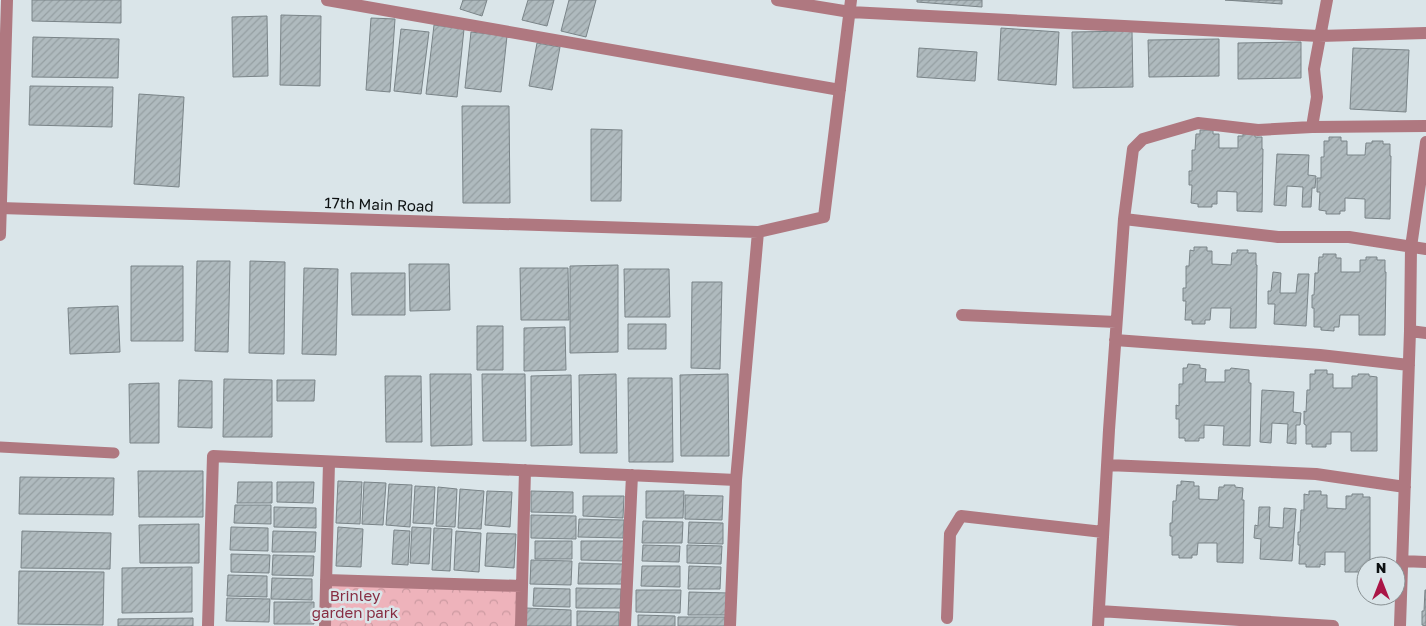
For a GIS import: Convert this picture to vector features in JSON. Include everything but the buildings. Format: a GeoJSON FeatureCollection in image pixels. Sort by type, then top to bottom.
{"type":"FeatureCollection","features":[{"type":"Feature","properties":{"kind":"street"},"geometry":{"type":"LineString","coordinates":[[0,235],[7,0]]}},
{"type":"Feature","properties":{"kind":"street"},"geometry":{"type":"LineString","coordinates":[[330,0],[840,90],[850,6]]}},
{"type":"Feature","properties":{"kind":"street"},"geometry":{"type":"LineString","coordinates":[[777,0],[1319,36],[1426,33]]}},
{"type":"Feature","properties":{"kind":"street"},"geometry":{"type":"LineString","coordinates":[[1312,127],[1318,97],[1314,69],[1327,0]]}},
{"type":"Feature","properties":{"kind":"street","name":"17th Main Road"},"geometry":{"type":"LineString","coordinates":[[1,208],[758,232],[824,217],[840,90]]}},
{"type":"Feature","properties":{"kind":"street"},"geometry":{"type":"LineString","coordinates":[[1098,626],[1116,322],[1124,219],[1133,150],[1143,139],[1198,123],[1258,130],[1312,127],[1426,126]]}},
{"type":"Feature","properties":{"kind":"street"},"geometry":{"type":"LineString","coordinates":[[1402,556],[1411,247],[1426,142]]}},
{"type":"Feature","properties":{"kind":"street"},"geometry":{"type":"LineString","coordinates":[[1124,219],[1278,238],[1349,238],[1426,249]]}},
{"type":"Feature","properties":{"kind":"street"},"geometry":{"type":"LineString","coordinates":[[730,626],[736,480],[758,232]]}},
{"type":"Feature","properties":{"kind":"street"},"geometry":{"type":"LineString","coordinates":[[962,315],[1116,322]]}},
{"type":"Feature","properties":{"kind":"street"},"geometry":{"type":"LineString","coordinates":[[1410,331],[1426,333]]}},
{"type":"Feature","properties":{"kind":"street"},"geometry":{"type":"LineString","coordinates":[[1115,340],[1320,355],[1409,365]]}},
{"type":"Feature","properties":{"kind":"street"},"geometry":{"type":"LineString","coordinates":[[208,626],[213,456],[736,480]]}},
{"type":"Feature","properties":{"kind":"street"},"geometry":{"type":"LineString","coordinates":[[325,626],[329,462]]}},
{"type":"Feature","properties":{"kind":"street"},"geometry":{"type":"LineString","coordinates":[[1107,465],[1316,474],[1405,487]]}},
{"type":"Feature","properties":{"kind":"street"},"geometry":{"type":"LineString","coordinates":[[521,626],[525,470]]}},
{"type":"Feature","properties":{"kind":"street"},"geometry":{"type":"LineString","coordinates":[[625,626],[632,475]]}},
{"type":"Feature","properties":{"kind":"street"},"geometry":{"type":"LineString","coordinates":[[947,618],[950,534],[961,516],[1104,532]]}},
{"type":"Feature","properties":{"kind":"street"},"geometry":{"type":"LineString","coordinates":[[1406,561],[1426,562]]}},
{"type":"Feature","properties":{"kind":"street"},"geometry":{"type":"LineString","coordinates":[[326,580],[522,586]]}},
{"type":"Feature","properties":{"kind":"street"},"geometry":{"type":"LineString","coordinates":[[1400,626],[1401,606]]}},
{"type":"Feature","properties":{"kind":"street"},"geometry":{"type":"LineString","coordinates":[[1099,611],[1334,626]]}},
{"type":"Feature","properties":{"kind":"lane"},"geometry":{"type":"LineString","coordinates":[[0,447],[114,453]]}},
{"type":"Feature","properties":{"kind":"green space","name":"Brinley garden park"},"geometry":{"type":"Polygon","coordinates":[[[326,580],[522,586],[521,626],[325,626],[326,580]]]}}]}
